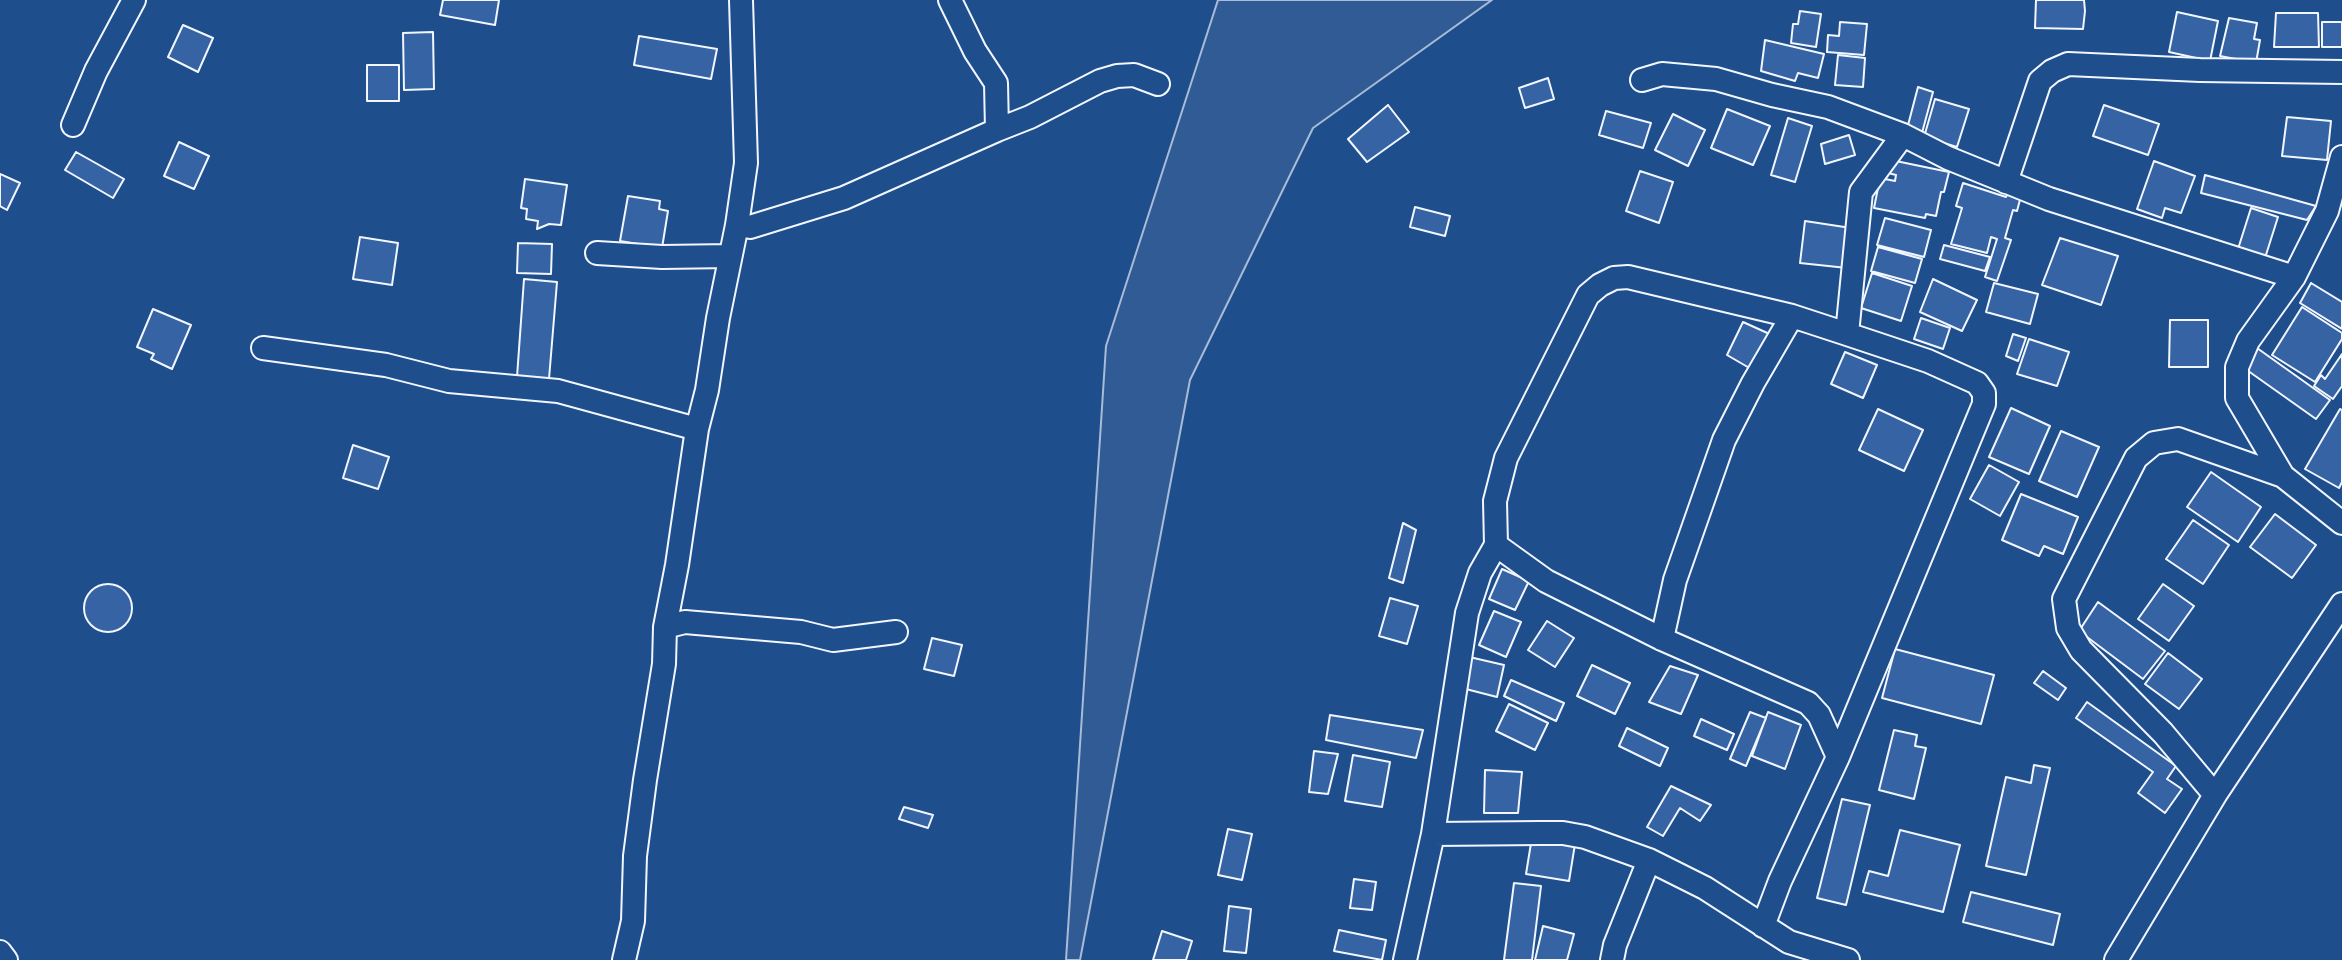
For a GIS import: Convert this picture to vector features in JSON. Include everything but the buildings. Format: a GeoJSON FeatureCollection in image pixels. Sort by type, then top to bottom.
{"type":"FeatureCollection","features":[{"type":"Feature","properties":{"kind":"street"},"geometry":{"type":"LineString","coordinates":[[73,125],[96,71],[134,0]]}},
{"type":"Feature","properties":{"kind":"street"},"geometry":{"type":"LineString","coordinates":[[624,960],[633,921],[635,856],[664,664],[665,627],[697,429],[707,390],[746,163],[741,0]]}},
{"type":"Feature","properties":{"kind":"street"},"geometry":{"type":"LineString","coordinates":[[950,0],[975,51],[996,83],[997,130]]}},
{"type":"Feature","properties":{"kind":"street"},"geometry":{"type":"LineString","coordinates":[[2006,182],[2040,81],[2068,64],[2342,72]]}},
{"type":"Feature","properties":{"kind":"street"},"geometry":{"type":"LineString","coordinates":[[1642,80],[1662,74],[1716,79],[1828,107],[1903,135],[1948,158],[2049,199],[2294,277]]}},
{"type":"Feature","properties":{"kind":"street"},"geometry":{"type":"LineString","coordinates":[[737,225],[750,227],[844,198],[1117,76],[1134,75],[1158,84]]}},
{"type":"Feature","properties":{"kind":"street"},"geometry":{"type":"LineString","coordinates":[[1847,334],[1861,192],[1903,135]]}},
{"type":"Feature","properties":{"kind":"street"},"geometry":{"type":"LineString","coordinates":[[2283,476],[2237,398],[2237,367],[2248,341],[2294,277],[2327,211],[2342,157]]}},
{"type":"Feature","properties":{"kind":"street"},"geometry":{"type":"LineString","coordinates":[[597,253],[662,257],[730,256]]}},
{"type":"Feature","properties":{"kind":"street"},"geometry":{"type":"LineString","coordinates":[[1405,960],[1433,834],[1467,613],[1480,573],[1496,545],[1495,501],[1506,458],[1588,295],[1614,278],[1628,277],[1792,316],[1928,361],[1977,383],[1984,393],[1984,404],[1838,757],[1780,881],[1763,926]]}},
{"type":"Feature","properties":{"kind":"street"},"geometry":{"type":"LineString","coordinates":[[1662,639],[1675,580],[1724,440],[1792,316]]}},
{"type":"Feature","properties":{"kind":"street"},"geometry":{"type":"LineString","coordinates":[[263,348],[386,365],[449,381],[558,391],[697,429]]}},
{"type":"Feature","properties":{"kind":"street"},"geometry":{"type":"LineString","coordinates":[[2215,795],[2163,733],[2081,650],[2068,628],[2064,599],[2136,458],[2154,443],[2178,439],[2283,476],[2342,523]]}},
{"type":"Feature","properties":{"kind":"street"},"geometry":{"type":"LineString","coordinates":[[1496,545],[1546,581],[1662,639],[1808,703],[1819,715],[1838,757]]}},
{"type":"Feature","properties":{"kind":"street"},"geometry":{"type":"LineString","coordinates":[[2116,960],[2215,795],[2342,604]]}},
{"type":"Feature","properties":{"kind":"street"},"geometry":{"type":"LineString","coordinates":[[665,627],[685,622],[700,623],[801,632],[833,640],[896,632]]}},
{"type":"Feature","properties":{"kind":"street"},"geometry":{"type":"LineString","coordinates":[[1433,834],[1563,833],[1585,837],[1649,860],[1705,888],[1789,942],[1848,960]]}},
{"type":"Feature","properties":{"kind":"street"},"geometry":{"type":"LineString","coordinates":[[1612,960],[1649,860]]}},
{"type":"Feature","properties":{"kind":"street"},"geometry":{"type":"LineString","coordinates":[[0,952],[6,960]]}},
{"type":"Feature","properties":{"kind":"shaded area"},"geometry":{"type":"Polygon","coordinates":[[[1218,0],[1492,0],[1313,128],[1190,380],[1080,960],[1066,960],[1106,346],[1218,0]]]}}]}
